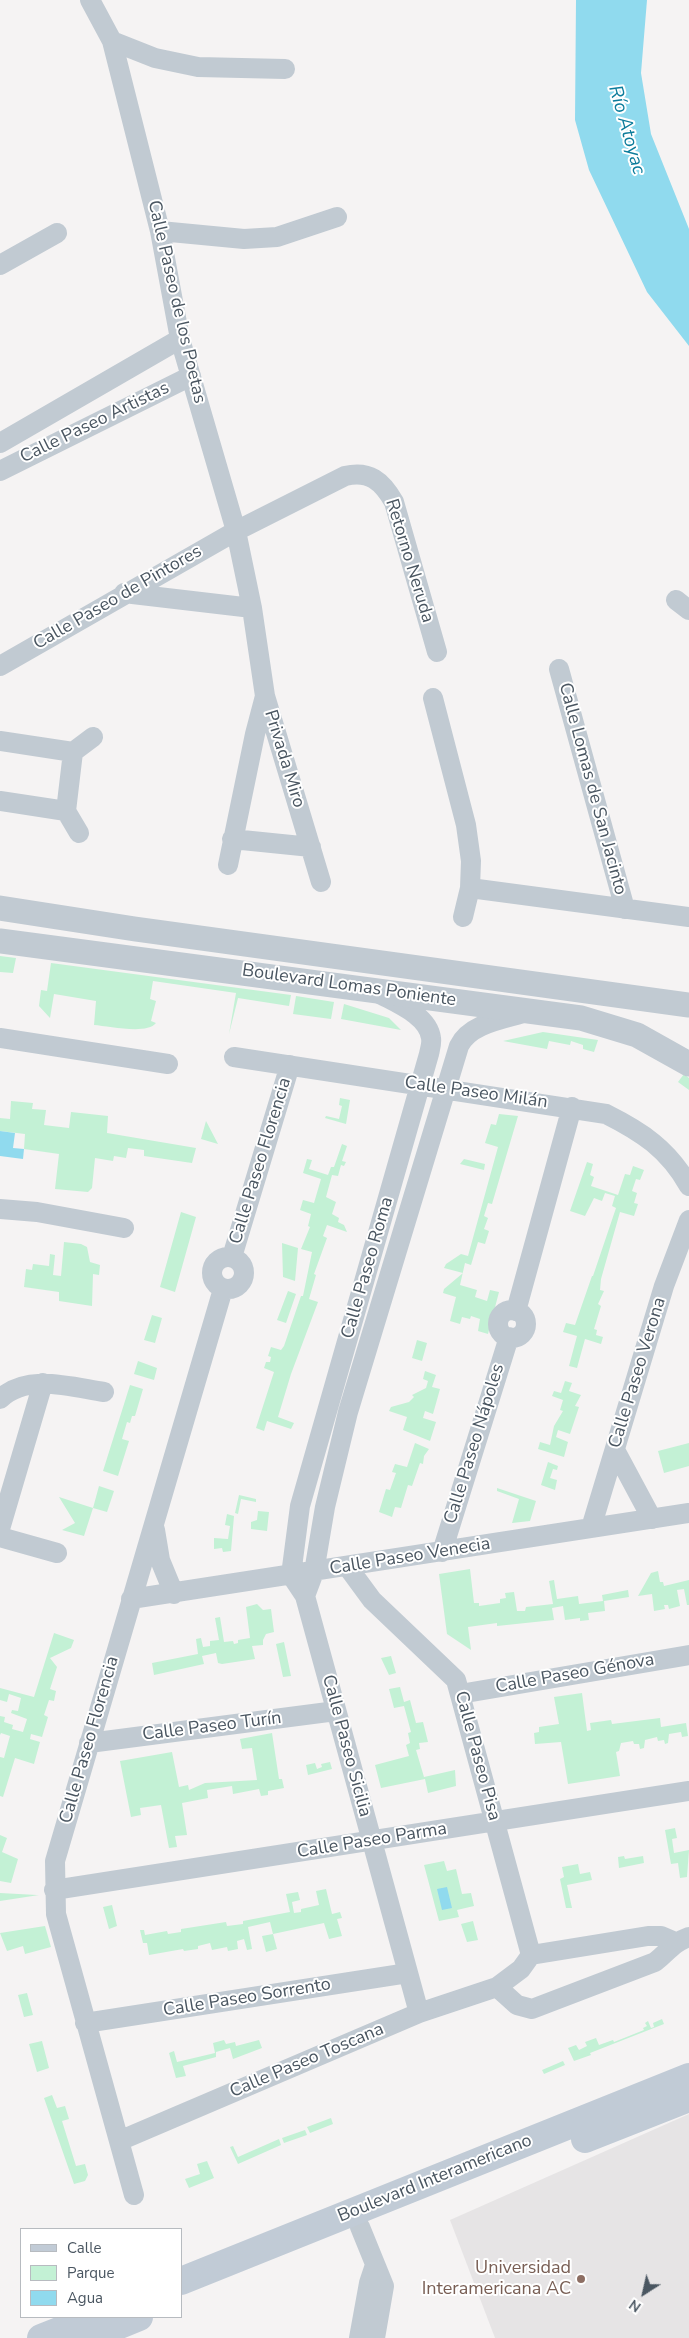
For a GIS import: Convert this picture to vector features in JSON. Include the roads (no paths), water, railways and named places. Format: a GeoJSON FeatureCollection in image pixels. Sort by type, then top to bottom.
{"type":"FeatureCollection","features":[{"type":"Feature","properties":{"kind":"main road","name":"Boulevard Interamericano"},"geometry":{"type":"LineString","coordinates":[[182,2282],[689,2077]]}},
{"type":"Feature","properties":{"kind":"main road","name":"Boulevard Interamericano"},"geometry":{"type":"LineString","coordinates":[[182,2299],[689,2098]]}},
{"type":"Feature","properties":{"kind":"main road"},"geometry":{"type":"LineString","coordinates":[[41,2338],[91,2318]]}},
{"type":"Feature","properties":{"kind":"main road"},"geometry":{"type":"LineString","coordinates":[[88,2338],[136,2318]]}},
{"type":"Feature","properties":{"kind":"street","name":"Calle Paseo de los Poetas"},"geometry":{"type":"LineString","coordinates":[[90,0],[112,41],[160,231],[180,339],[236,531],[252,608],[265,696]]}},
{"type":"Feature","properties":{"kind":"street"},"geometry":{"type":"LineString","coordinates":[[112,41],[155,58],[198,67],[285,69]]}},
{"type":"Feature","properties":{"kind":"street"},"geometry":{"type":"LineString","coordinates":[[160,231],[244,239],[277,237],[338,217]]}},
{"type":"Feature","properties":{"kind":"street"},"geometry":{"type":"LineString","coordinates":[[1,260],[57,233]]}},
{"type":"Feature","properties":{"kind":"street","name":"Calle Paseo Artistas"},"geometry":{"type":"LineString","coordinates":[[1,443],[180,339]]}},
{"type":"Feature","properties":{"kind":"street","name":"Calle Paseo Artistas"},"geometry":{"type":"LineString","coordinates":[[6,468],[191,376]]}},
{"type":"Feature","properties":{"kind":"street"},"geometry":{"type":"LineString","coordinates":[[1,443],[6,468]]}},
{"type":"Feature","properties":{"kind":"street","name":"Retorno Neruda"},"geometry":{"type":"LineString","coordinates":[[236,531],[345,476],[356,473],[370,475],[385,486],[394,502],[437,652]]}},
{"type":"Feature","properties":{"kind":"street","name":"Calle Paseo de Pintores"},"geometry":{"type":"LineString","coordinates":[[0,666],[124,593],[236,531]]}},
{"type":"Feature","properties":{"kind":"street"},"geometry":{"type":"LineString","coordinates":[[124,593],[252,608]]}},
{"type":"Feature","properties":{"kind":"street","name":"Calle Lomas de San Jacinto"},"geometry":{"type":"LineString","coordinates":[[559,669],[625,909]]}},
{"type":"Feature","properties":{"kind":"street","name":"Privada Miro"},"geometry":{"type":"LineString","coordinates":[[228,864],[265,696]]}},
{"type":"Feature","properties":{"kind":"street","name":"Privada Miro"},"geometry":{"type":"LineString","coordinates":[[265,696],[321,882]]}},
{"type":"Feature","properties":{"kind":"street"},"geometry":{"type":"LineString","coordinates":[[433,698],[466,825],[471,861],[470,888],[463,917]]}},
{"type":"Feature","properties":{"kind":"street"},"geometry":{"type":"LineString","coordinates":[[0,741],[73,752],[94,737]]}},
{"type":"Feature","properties":{"kind":"street"},"geometry":{"type":"LineString","coordinates":[[73,752],[66,811],[79,833]]}},
{"type":"Feature","properties":{"kind":"street"},"geometry":{"type":"LineString","coordinates":[[0,801],[66,811]]}},
{"type":"Feature","properties":{"kind":"street"},"geometry":{"type":"LineString","coordinates":[[232,839],[311,847]]}},
{"type":"Feature","properties":{"kind":"street"},"geometry":{"type":"LineString","coordinates":[[470,888],[689,917]]}},
{"type":"Feature","properties":{"kind":"street","name":"Boulevard Lomas Poniente"},"geometry":{"type":"LineString","coordinates":[[0,908],[404,967],[689,1005]]}},
{"type":"Feature","properties":{"kind":"street","name":"Boulevard Lomas Poniente"},"geometry":{"type":"LineString","coordinates":[[0,940],[581,1018],[614,1026],[653,1043],[689,1064]]}},
{"type":"Feature","properties":{"kind":"street"},"geometry":{"type":"LineString","coordinates":[[373,990],[410,1011],[429,1030],[463,1037],[479,1027],[530,1011]]}},
{"type":"Feature","properties":{"kind":"street","name":"Calle Paseo Roma"},"geometry":{"type":"LineString","coordinates":[[291,1575],[300,1506],[429,1054],[431,1039],[429,1030]]}},
{"type":"Feature","properties":{"kind":"street","name":"Calle Paseo Roma"},"geometry":{"type":"LineString","coordinates":[[314,1572],[325,1507],[348,1412],[445,1088],[463,1037]]}},
{"type":"Feature","properties":{"kind":"street"},"geometry":{"type":"LineString","coordinates":[[0,1038],[168,1064]]}},
{"type":"Feature","properties":{"kind":"street","name":"Calle Paseo Milán"},"geometry":{"type":"LineString","coordinates":[[234,1057],[572,1107],[606,1114],[638,1130],[657,1144],[681,1172],[689,1186]]}},
{"type":"Feature","properties":{"kind":"street","name":"Calle Paseo Florencia"},"geometry":{"type":"LineString","coordinates":[[134,2195],[56,1914],[54,1861],[223,1289],[235,1288],[244,1278],[242,1265],[232,1257],[290,1065]]}},
{"type":"Feature","properties":{"kind":"street","name":"Calle Paseo Nápoles"},"geometry":{"type":"LineString","coordinates":[[442,1552],[509,1337],[500,1331],[499,1320],[506,1312],[516,1311],[572,1107]]}},
{"type":"Feature","properties":{"kind":"street"},"geometry":{"type":"LineString","coordinates":[[0,1209],[36,1212],[124,1228]]}},
{"type":"Feature","properties":{"kind":"street","name":"Calle Paseo Verona"},"geometry":{"type":"LineString","coordinates":[[591,1528],[664,1286],[689,1220]]}},
{"type":"Feature","properties":{"kind":"street"},"geometry":{"type":"LineString","coordinates":[[0,1399],[17,1387],[43,1383],[104,1392]]}},
{"type":"Feature","properties":{"kind":"street"},"geometry":{"type":"LineString","coordinates":[[0,1529],[43,1383]]}},
{"type":"Feature","properties":{"kind":"street"},"geometry":{"type":"LineString","coordinates":[[615,1450],[652,1519]]}},
{"type":"Feature","properties":{"kind":"street","name":"Calle Paseo Venecia"},"geometry":{"type":"LineString","coordinates":[[131,1599],[174,1594],[689,1513]]}},
{"type":"Feature","properties":{"kind":"street"},"geometry":{"type":"LineString","coordinates":[[154,1522],[160,1560],[174,1594]]}},
{"type":"Feature","properties":{"kind":"street"},"geometry":{"type":"LineString","coordinates":[[0,1537],[57,1552]]}},
{"type":"Feature","properties":{"kind":"street","name":"Calle Paseo Pisa"},"geometry":{"type":"LineString","coordinates":[[347,1566],[372,1600],[456,1680],[531,1955]]}},
{"type":"Feature","properties":{"kind":"street"},"geometry":{"type":"LineString","coordinates":[[305,1596],[314,1572]]}},
{"type":"Feature","properties":{"kind":"street","name":"Calle Paseo Sicilia"},"geometry":{"type":"LineString","coordinates":[[291,1575],[305,1596],[419,2013]]}},
{"type":"Feature","properties":{"kind":"street","name":"Calle Paseo Génova"},"geometry":{"type":"LineString","coordinates":[[460,1694],[689,1655]]}},
{"type":"Feature","properties":{"kind":"street","name":"Calle Paseo Turín"},"geometry":{"type":"LineString","coordinates":[[89,1743],[336,1711]]}},
{"type":"Feature","properties":{"kind":"street","name":"Calle Paseo Parma"},"geometry":{"type":"LineString","coordinates":[[54,1890],[372,1842],[689,1791]]}},
{"type":"Feature","properties":{"kind":"street"},"geometry":{"type":"LineString","coordinates":[[531,1955],[648,1936],[682,1939]]}},
{"type":"Feature","properties":{"kind":"street"},"geometry":{"type":"LineString","coordinates":[[497,1987],[517,2004],[532,2009],[655,1962],[682,1939]]}},
{"type":"Feature","properties":{"kind":"street","name":"Calle Paseo Toscana"},"geometry":{"type":"LineString","coordinates":[[119,2141],[419,2013],[497,1987],[521,1969],[531,1955]]}},
{"type":"Feature","properties":{"kind":"street","name":"Calle Paseo Sorrento"},"geometry":{"type":"LineString","coordinates":[[85,2023],[408,1973]]}},
{"type":"Feature","properties":{"kind":"street"},"geometry":{"type":"LineString","coordinates":[[360,2227],[384,2286],[375,2338]]}},
{"type":"Feature","properties":{"kind":"street"},"geometry":{"type":"LineString","coordinates":[[359,2338],[369,2283],[375,2265]]}},
{"type":"Feature","properties":{"kind":"water","name":"Río Atoyac"},"geometry":{"type":"Polygon","coordinates":[[[576,0],[647,0],[641,73],[651,134],[689,229],[689,346],[647,292],[589,170],[575,120],[576,0]]]}},
{"type":"Feature","properties":{"kind":"water"},"geometry":{"type":"Polygon","coordinates":[[[0,1131],[15,1133],[13,1148],[24,1149],[23,1159],[0,1156],[0,1131]]]}},
{"type":"Feature","properties":{"kind":"water"},"geometry":{"type":"Polygon","coordinates":[[[447,1887],[452,1908],[442,1910],[437,1889],[447,1887]]]}},
{"type":"Feature","properties":{"kind":"place","name":"Universidad Interamericana AC"},"geometry":{"type":"Point","coordinates":[581,2279]}}]}
